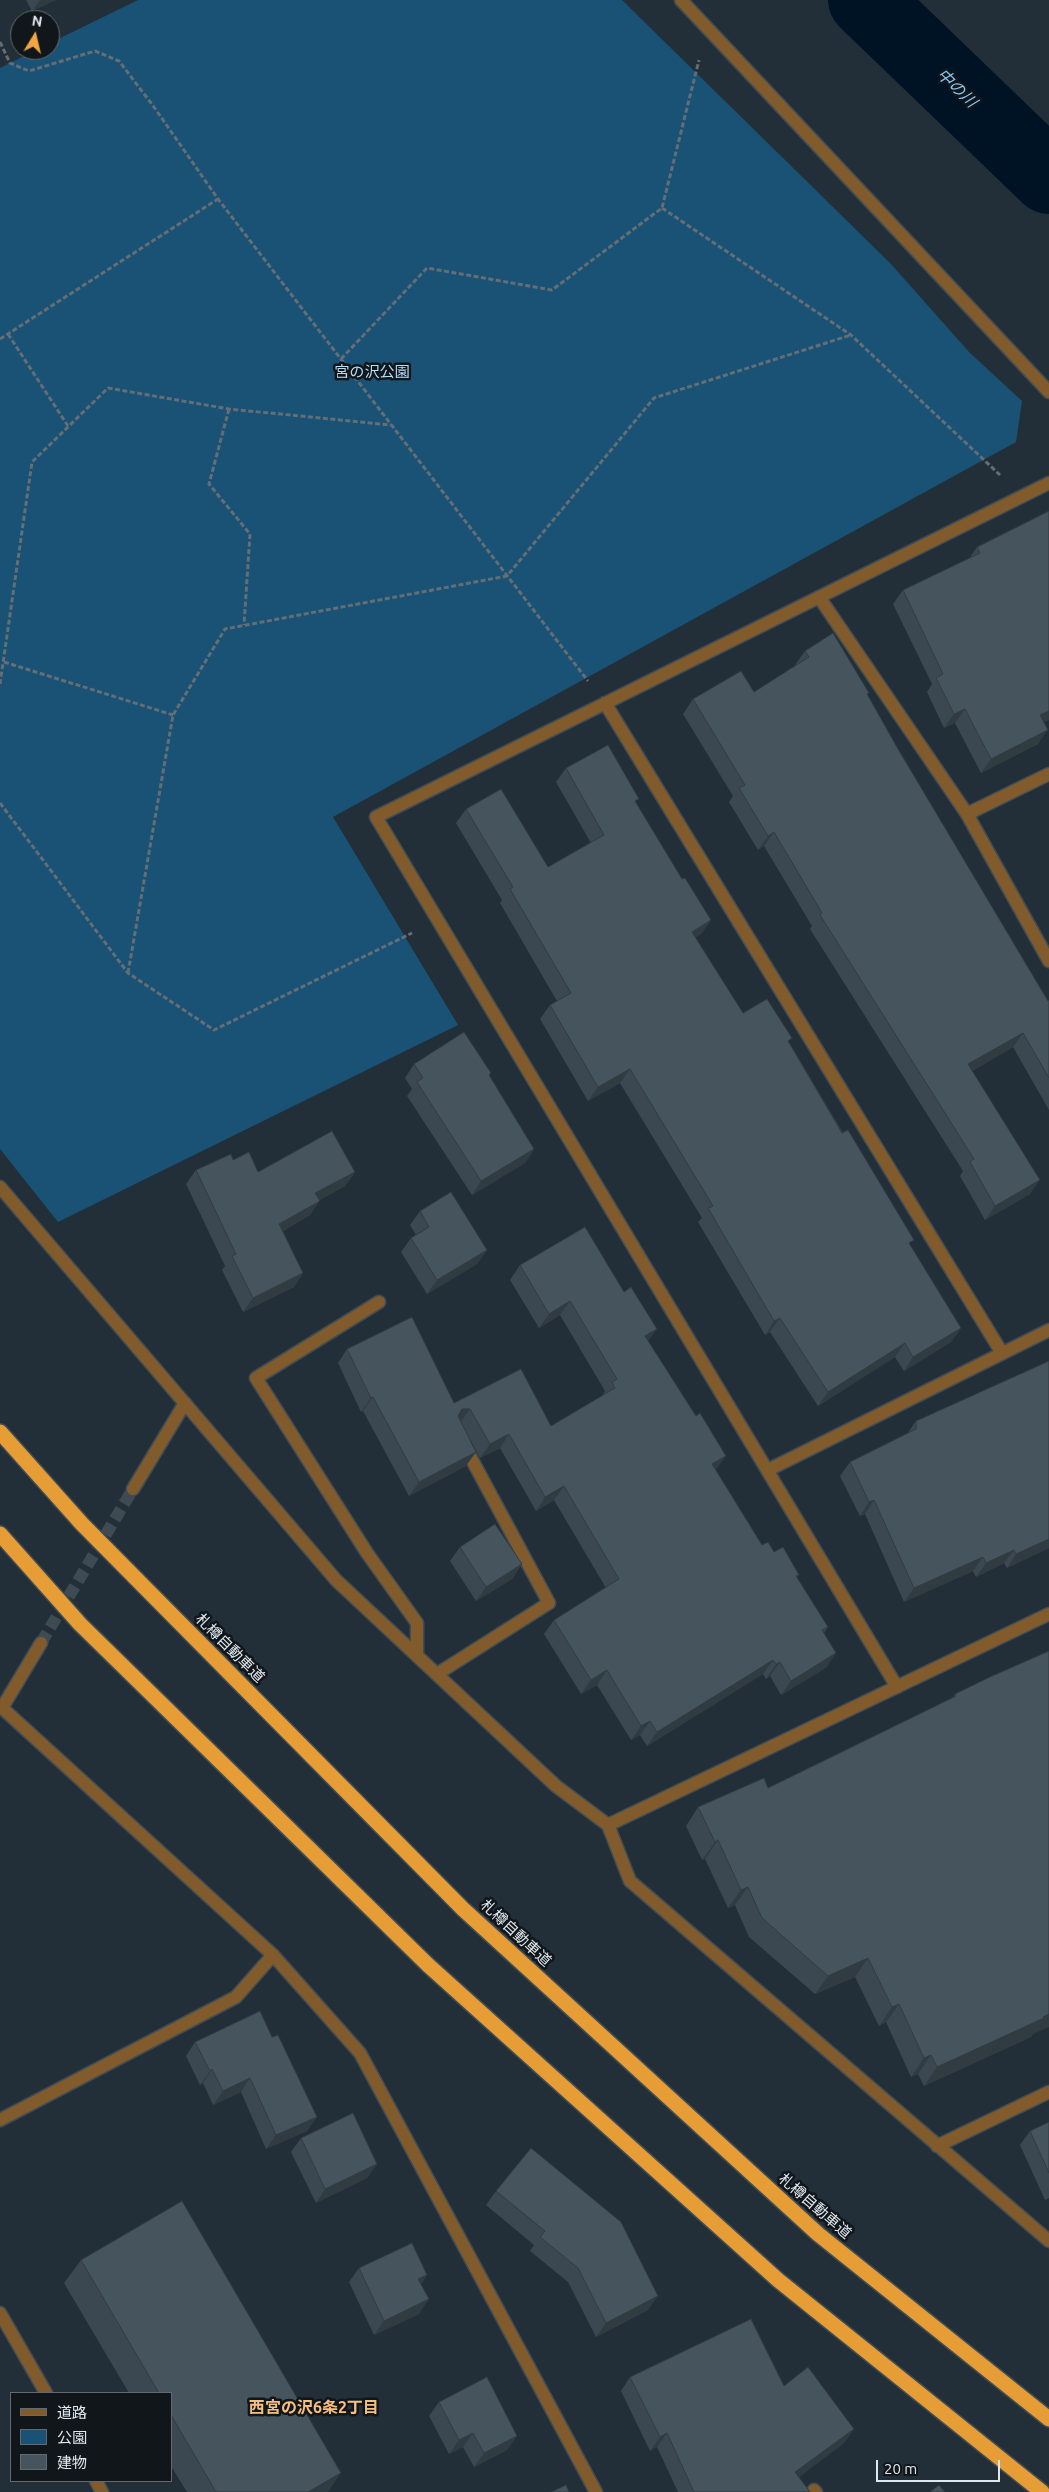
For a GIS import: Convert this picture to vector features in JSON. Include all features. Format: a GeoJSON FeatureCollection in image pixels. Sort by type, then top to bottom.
{"type":"FeatureCollection","features":[{"type":"Feature","properties":{"kind":"highway","name":"札樽自動車道"},"geometry":{"type":"LineString","coordinates":[[0,1432],[82,1524],[464,1909],[818,2234],[1049,2418]]}},
{"type":"Feature","properties":{"kind":"highway"},"geometry":{"type":"LineString","coordinates":[[0,1534],[80,1624],[428,1966],[778,2280],[1042,2492]]}},
{"type":"Feature","properties":{"kind":"street"},"geometry":{"type":"LineString","coordinates":[[681,0],[1049,392]]}},
{"type":"Feature","properties":{"kind":"street"},"geometry":{"type":"LineString","coordinates":[[897,1687],[376,817],[1049,483]]}},
{"type":"Feature","properties":{"kind":"street"},"geometry":{"type":"LineString","coordinates":[[819,597],[967,814],[1049,961]]}},
{"type":"Feature","properties":{"kind":"street"},"geometry":{"type":"LineString","coordinates":[[606,703],[1002,1353]]}},
{"type":"Feature","properties":{"kind":"street"},"geometry":{"type":"LineString","coordinates":[[967,814],[1049,774]]}},
{"type":"Feature","properties":{"kind":"street"},"geometry":{"type":"LineString","coordinates":[[0,1187],[336,1580],[556,1786],[608,1825],[630,1881],[1049,2241]]}},
{"type":"Feature","properties":{"kind":"street"},"geometry":{"type":"LineString","coordinates":[[379,1302],[256,1378],[366,1553],[418,1623],[417,1656]]}},
{"type":"Feature","properties":{"kind":"street"},"geometry":{"type":"LineString","coordinates":[[768,1470],[1049,1330]]}},
{"type":"Feature","properties":{"kind":"street"},"geometry":{"type":"LineString","coordinates":[[133,1489],[185,1403]]}},
{"type":"Feature","properties":{"kind":"street"},"geometry":{"type":"LineString","coordinates":[[436,1674],[549,1603],[456,1430]]}},
{"type":"Feature","properties":{"kind":"street"},"geometry":{"type":"LineString","coordinates":[[608,1825],[1049,1614]]}},
{"type":"Feature","properties":{"kind":"street"},"geometry":{"type":"LineString","coordinates":[[41,1643],[1,1707],[273,1956],[360,2053],[596,2492]]}},
{"type":"Feature","properties":{"kind":"street"},"geometry":{"type":"LineString","coordinates":[[0,2120],[236,1997],[273,1956]]}},
{"type":"Feature","properties":{"kind":"street"},"geometry":{"type":"LineString","coordinates":[[937,2146],[1049,2092]]}},
{"type":"Feature","properties":{"kind":"street"},"geometry":{"type":"LineString","coordinates":[[0,2312],[45,2392]]}},
{"type":"Feature","properties":{"kind":"path"},"geometry":{"type":"LineString","coordinates":[[341,359],[427,268],[552,290],[662,208],[707,28]]}},
{"type":"Feature","properties":{"kind":"path"},"geometry":{"type":"LineString","coordinates":[[0,42],[10,63],[29,71],[95,51],[119,61],[154,106],[218,199],[606,703]]}},
{"type":"Feature","properties":{"kind":"path"},"geometry":{"type":"LineString","coordinates":[[0,339],[218,199]]}},
{"type":"Feature","properties":{"kind":"path"},"geometry":{"type":"LineString","coordinates":[[662,208],[851,335],[1022,496]]}},
{"type":"Feature","properties":{"kind":"path"},"geometry":{"type":"LineString","coordinates":[[8,334],[68,426]]}},
{"type":"Feature","properties":{"kind":"path"},"geometry":{"type":"LineString","coordinates":[[128,973],[173,715],[225,629],[507,576],[654,398],[851,335]]}},
{"type":"Feature","properties":{"kind":"path"},"geometry":{"type":"LineString","coordinates":[[0,684],[32,462],[108,388],[230,409],[392,425]]}},
{"type":"Feature","properties":{"kind":"path"},"geometry":{"type":"LineString","coordinates":[[230,409],[209,484],[250,534],[244,625]]}},
{"type":"Feature","properties":{"kind":"path"},"geometry":{"type":"LineString","coordinates":[[4,662],[173,715]]}},
{"type":"Feature","properties":{"kind":"path"},"geometry":{"type":"LineString","coordinates":[[0,803],[128,973],[214,1030],[438,921]]}},
{"type":"Feature","properties":{"kind":"green space","name":"宮の沢公園"},"geometry":{"type":"Polygon","coordinates":[[[138,0],[622,0],[891,264],[969,352],[1022,401],[1016,442],[333,817],[458,1025],[58,1222],[0,1149],[0,68],[16,60],[60,60],[60,38],[138,0]]]}},
{"type":"Feature","properties":{"kind":"building"},"geometry":{"type":"Polygon","coordinates":[[[1049,511],[1049,711],[1040,715],[1048,730],[991,759],[965,709],[954,714],[936,678],[943,674],[903,590],[980,553],[977,547],[1049,511]]]}},
{"type":"Feature","properties":{"kind":"building"},"geometry":{"type":"Polygon","coordinates":[[[833,633],[869,693],[867,694],[898,749],[1049,1000],[1049,1078],[1023,1033],[968,1064],[1040,1180],[995,1206],[970,1162],[974,1159],[820,915],[822,913],[774,832],[768,836],[739,788],[745,785],[693,699],[741,671],[754,692],[809,657],[805,651],[833,633]]]}},
{"type":"Feature","properties":{"kind":"building"},"geometry":{"type":"Polygon","coordinates":[[[608,745],[639,799],[635,801],[682,879],[685,878],[711,920],[692,932],[743,1013],[767,999],[792,1038],[788,1041],[842,1133],[848,1130],[914,1240],[909,1243],[961,1328],[913,1357],[905,1343],[828,1392],[780,1318],[774,1321],[708,1208],[713,1206],[630,1069],[598,1087],[550,1005],[571,993],[510,889],[513,887],[466,809],[501,789],[548,867],[604,835],[566,768],[608,745]]]}},
{"type":"Feature","properties":{"kind":"building"},"geometry":{"type":"Polygon","coordinates":[[[464,1032],[491,1073],[489,1075],[534,1149],[481,1181],[417,1082],[423,1078],[414,1064],[464,1032]]]}},
{"type":"Feature","properties":{"kind":"building"},"geometry":{"type":"Polygon","coordinates":[[[332,1131],[355,1172],[315,1193],[320,1201],[279,1224],[303,1273],[253,1298],[232,1256],[236,1254],[196,1170],[231,1154],[233,1160],[249,1152],[258,1172],[332,1131]]]}},
{"type":"Feature","properties":{"kind":"building"},"geometry":{"type":"Polygon","coordinates":[[[451,1192],[487,1250],[437,1280],[411,1238],[429,1227],[420,1211],[451,1192]]]}},
{"type":"Feature","properties":{"kind":"building"},"geometry":{"type":"Polygon","coordinates":[[[585,1227],[624,1292],[631,1287],[657,1329],[645,1336],[696,1416],[700,1413],[726,1456],[712,1464],[762,1545],[768,1542],[774,1552],[783,1547],[799,1575],[796,1576],[828,1627],[822,1630],[836,1653],[791,1681],[780,1662],[776,1664],[773,1660],[657,1732],[650,1721],[641,1726],[607,1670],[591,1680],[554,1620],[619,1579],[564,1486],[545,1497],[509,1434],[490,1444],[470,1409],[462,1409],[458,1416],[476,1452],[419,1482],[373,1397],[371,1398],[347,1349],[412,1317],[454,1403],[521,1369],[551,1426],[615,1388],[612,1382],[617,1379],[570,1301],[549,1314],[520,1265],[585,1227]]]}},
{"type":"Feature","properties":{"kind":"building"},"geometry":{"type":"Polygon","coordinates":[[[1049,1361],[1049,1539],[1016,1554],[1014,1550],[986,1563],[983,1557],[914,1588],[874,1500],[869,1502],[850,1462],[916,1429],[916,1421],[1049,1361]]]}},
{"type":"Feature","properties":{"kind":"building"},"geometry":{"type":"Polygon","coordinates":[[[495,1524],[522,1564],[486,1587],[460,1547],[495,1524]]]}},
{"type":"Feature","properties":{"kind":"building"},"geometry":{"type":"Polygon","coordinates":[[[1049,1651],[1049,2014],[937,2067],[931,2055],[924,2058],[899,2004],[892,2007],[868,1958],[828,1976],[762,1918],[748,1887],[741,1890],[718,1840],[715,1842],[698,1807],[764,1778],[768,1788],[956,1696],[955,1694],[1049,1651]]]}},
{"type":"Feature","properties":{"kind":"building"},"geometry":{"type":"Polygon","coordinates":[[[260,2011],[272,2037],[278,2035],[317,2117],[276,2135],[250,2078],[223,2091],[195,2042],[260,2011]]]}},
{"type":"Feature","properties":{"kind":"building"},"geometry":{"type":"Polygon","coordinates":[[[353,2113],[377,2164],[325,2189],[301,2138],[353,2113]]]}},
{"type":"Feature","properties":{"kind":"building"},"geometry":{"type":"Polygon","coordinates":[[[1049,2122],[1049,2173],[1030,2131],[1049,2122]]]}},
{"type":"Feature","properties":{"kind":"building"},"geometry":{"type":"Polygon","coordinates":[[[531,2148],[621,2222],[658,2296],[606,2323],[578,2268],[540,2237],[545,2231],[496,2191],[531,2148]]]}},
{"type":"Feature","properties":{"kind":"building"},"geometry":{"type":"Polygon","coordinates":[[[182,2201],[341,2473],[308,2492],[216,2492],[172,2417],[172,2392],[158,2392],[81,2260],[182,2201]]]}},
{"type":"Feature","properties":{"kind":"building"},"geometry":{"type":"Polygon","coordinates":[[[412,2243],[427,2275],[418,2279],[429,2299],[384,2321],[359,2268],[412,2243]]]}},
{"type":"Feature","properties":{"kind":"building"},"geometry":{"type":"Polygon","coordinates":[[[751,2319],[784,2386],[808,2367],[854,2429],[795,2472],[810,2492],[694,2492],[667,2433],[660,2437],[630,2377],[751,2319]]]}},
{"type":"Feature","properties":{"kind":"building"},"geometry":{"type":"Polygon","coordinates":[[[487,2377],[517,2436],[484,2453],[473,2433],[459,2440],[439,2402],[487,2377]]]}},
{"type":"Feature","properties":{"kind":"building"},"geometry":{"type":"Polygon","coordinates":[[[566,2485],[569,2492],[551,2492],[566,2485]]]}},
{"type":"Feature","properties":{"kind":"building"},"geometry":{"type":"Polygon","coordinates":[[[939,2485],[945,2492],[930,2492],[939,2485]]]}},
{"type":"Feature","properties":{"kind":"waterway","name":"中の川"},"geometry":{"type":"LineString","coordinates":[[865,0],[1049,177]]}},
{"type":"Feature","properties":{"kind":"tunnel"},"geometry":{"type":"LineString","coordinates":[[41,1643],[133,1489]]}},
{"type":"Feature","properties":{"kind":"district","name":"西宮の沢6条2丁目"},"geometry":{"type":"Point","coordinates":[314,2408]}}]}
